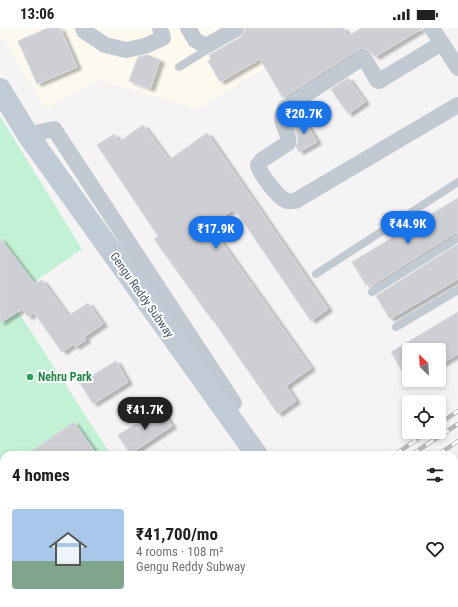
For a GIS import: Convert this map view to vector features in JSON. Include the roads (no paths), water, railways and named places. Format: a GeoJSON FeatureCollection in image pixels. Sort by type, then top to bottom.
{"type":"FeatureCollection","features":[{"type":"Feature","properties":{"kind":"main road","name":"Gengu Reddy Subway"},"geometry":{"type":"LineString","coordinates":[[0,89],[28,135],[254,451]]}},
{"type":"Feature","properties":{"kind":"street"},"geometry":{"type":"LineString","coordinates":[[83,28],[84,31],[105,45],[126,50],[145,46],[163,38],[160,28]]}},
{"type":"Feature","properties":{"kind":"street"},"geometry":{"type":"LineString","coordinates":[[188,28],[194,40],[206,46],[236,28]]}},
{"type":"Feature","properties":{"kind":"street"},"geometry":{"type":"LineString","coordinates":[[432,28],[458,68]]}},
{"type":"Feature","properties":{"kind":"street"},"geometry":{"type":"LineString","coordinates":[[442,43],[379,81],[364,58],[362,58],[285,108],[282,116],[289,139],[288,143],[262,160],[258,165],[259,169],[261,174],[279,196],[287,201],[295,201],[458,105]]}},
{"type":"Feature","properties":{"kind":"street"},"geometry":{"type":"LineString","coordinates":[[28,135],[54,129],[234,404]]}},
{"type":"Feature","properties":{"kind":"lane"},"geometry":{"type":"LineString","coordinates":[[179,67],[242,28]]}},
{"type":"Feature","properties":{"kind":"lane"},"geometry":{"type":"LineString","coordinates":[[316,274],[458,182]]}},
{"type":"Feature","properties":{"kind":"lane"},"geometry":{"type":"LineString","coordinates":[[372,292],[458,238]]}},
{"type":"Feature","properties":{"kind":"lane"},"geometry":{"type":"LineString","coordinates":[[396,327],[458,290]]}},
{"type":"Feature","properties":{"kind":"railway"},"geometry":{"type":"LineString","coordinates":[[446,419],[458,411]]}},
{"type":"Feature","properties":{"kind":"railway"},"geometry":{"type":"LineString","coordinates":[[417,451],[458,424]]}},
{"type":"Feature","properties":{"kind":"railway"},"geometry":{"type":"LineString","coordinates":[[400,451],[418,439]]}},
{"type":"Feature","properties":{"kind":"railway"},"geometry":{"type":"LineString","coordinates":[[443,451],[458,441]]}},
{"type":"Feature","properties":{"kind":"place","name":"Nehru Park"},"geometry":{"type":"Point","coordinates":[30,377]}}]}
